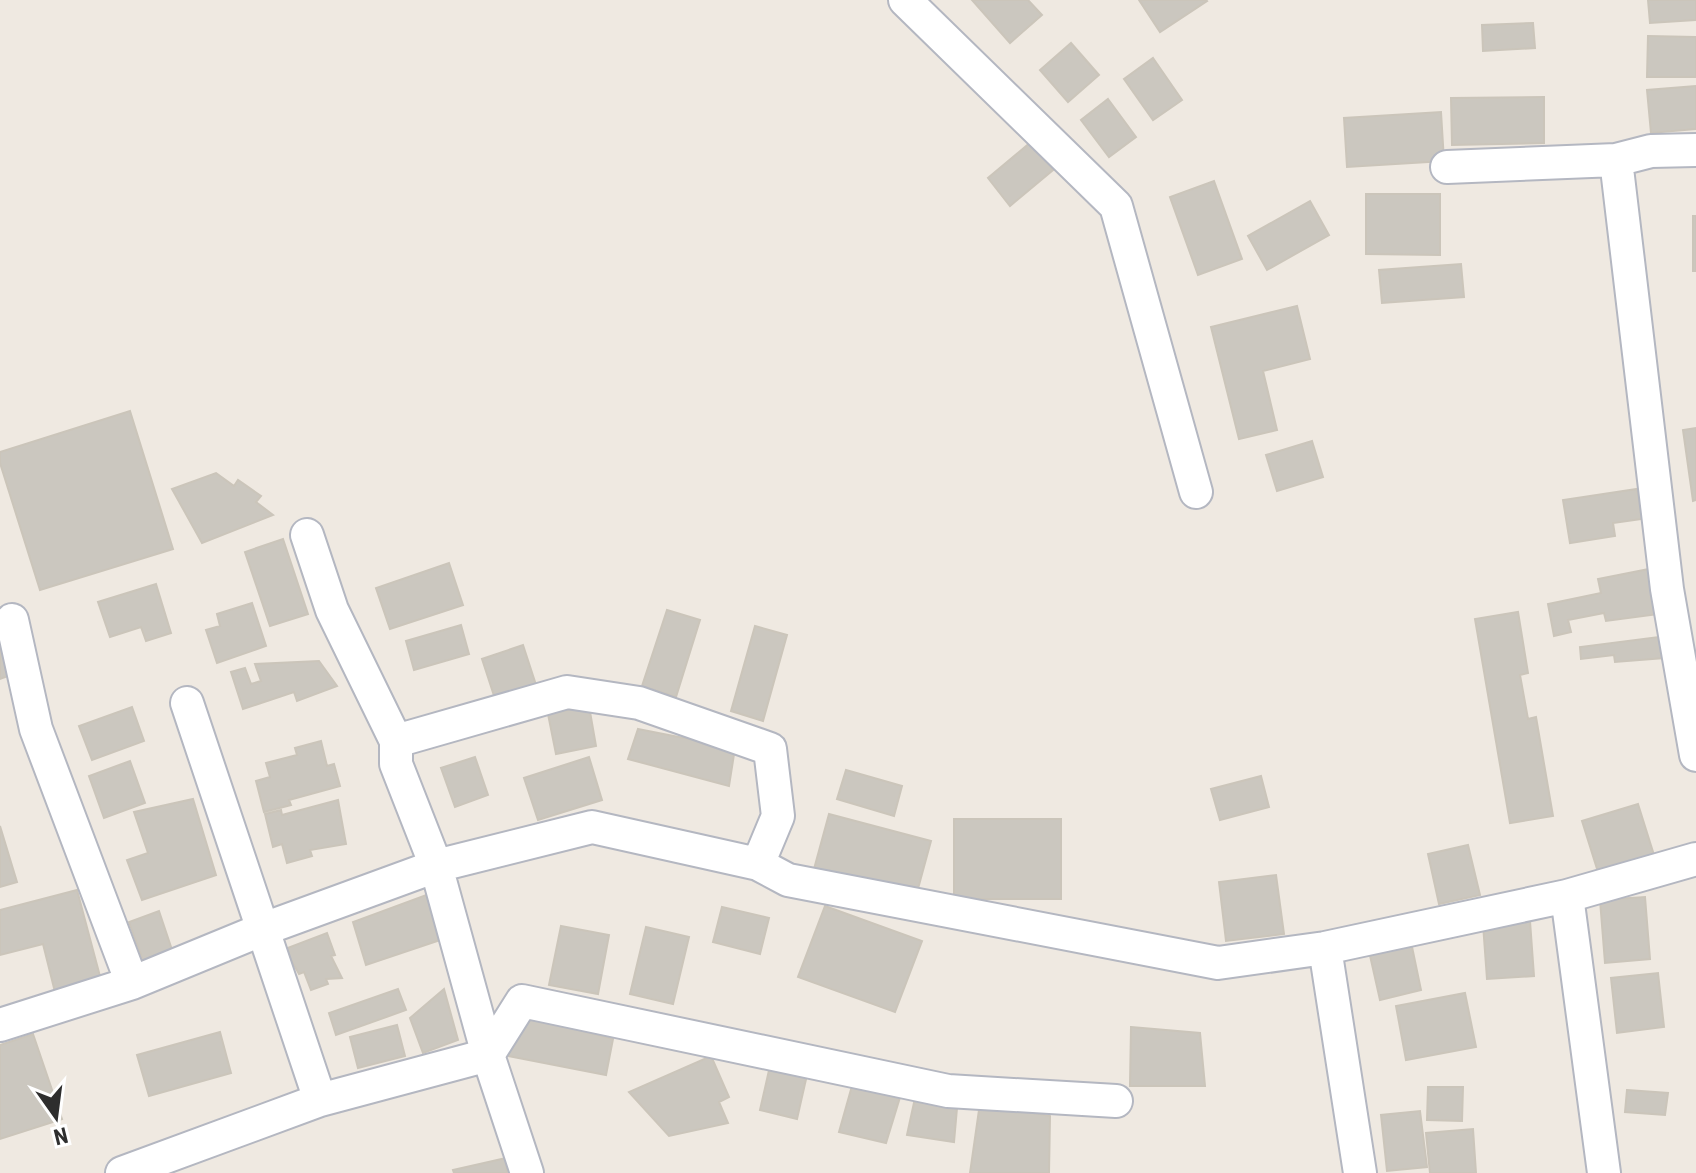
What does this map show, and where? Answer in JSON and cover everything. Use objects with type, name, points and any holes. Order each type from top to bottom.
[{"type":"street","points":[[905,0],[1116,206],[1196,492]]},
{"type":"street","points":[[1447,167],[1616,160],[1651,151],[1696,150]]},
{"type":"street","points":[[1616,160],[1682,587],[1696,755]]},
{"type":"street","points":[[307,535],[332,610],[396,741],[396,764],[436,866],[488,1055],[527,1173]]},
{"type":"street","points":[[12,620],[36,729],[132,983]]},
{"type":"street","points":[[396,741],[567,692],[639,703],[770,749],[778,816],[758,864]]},
{"type":"street","points":[[187,703],[320,1100]]},
{"type":"street","points":[[3,1016],[132,983],[261,930],[436,866],[592,827],[758,864],[788,880],[1218,963],[1325,948],[1567,896],[1696,859]]},
{"type":"street","points":[[1567,896],[1604,1173]]},
{"type":"street","points":[[1325,948],[1360,1173]]},
{"type":"street","points":[[122,1173],[320,1100],[488,1055],[522,1001],[948,1091],[1116,1101]]},
{"type":"building","points":[[972,0],[1028,0],[1042,15],[1010,43]]},
{"type":"building","points":[[1139,0],[1206,0],[1207,1],[1160,32]]},
{"type":"building","points":[[1648,0],[1696,0],[1696,20],[1650,23]]},
{"type":"building","points":[[1533,23],[1535,48],[1483,51],[1482,25]]},
{"type":"building","points":[[1648,36],[1696,37],[1696,77],[1647,77]]},
{"type":"building","points":[[1071,43],[1099,75],[1068,102],[1040,70]]},
{"type":"building","points":[[1153,58],[1182,100],[1153,120],[1124,79]]},
{"type":"building","points":[[1696,86],[1696,129],[1651,133],[1647,90]]},
{"type":"building","points":[[1544,97],[1544,143],[1452,145],[1451,98]]},
{"type":"building","points":[[1108,99],[1136,137],[1109,157],[1081,120]]},
{"type":"building","points":[[1441,112],[1444,161],[1347,167],[1344,118]]},
{"type":"building","points":[[1031,142],[1053,170],[1010,206],[988,178]]},
{"type":"building","points":[[1214,181],[1242,259],[1198,275],[1170,197]]},
{"type":"building","points":[[1366,194],[1440,194],[1440,255],[1366,254]]},
{"type":"building","points":[[1310,201],[1329,235],[1267,270],[1248,236]]},
{"type":"building","points":[[1693,216],[1696,216],[1696,271],[1693,271]]},
{"type":"building","points":[[1461,264],[1464,297],[1382,303],[1379,270]]},
{"type":"building","points":[[1297,306],[1310,359],[1263,371],[1277,430],[1239,439],[1211,327]]},
{"type":"building","points":[[130,411],[173,549],[40,590],[0,463],[0,452]]},
{"type":"building","points":[[1696,428],[1696,500],[1693,501],[1683,430]]},
{"type":"building","points":[[1312,441],[1323,477],[1277,491],[1266,455]]},
{"type":"building","points":[[216,473],[234,486],[238,480],[261,496],[256,502],[273,515],[202,543],[172,489]]},
{"type":"building","points":[[1637,489],[1642,519],[1613,523],[1615,536],[1570,543],[1563,500]]},
{"type":"building","points":[[283,539],[308,614],[270,626],[245,552]]},
{"type":"building","points":[[449,563],[463,605],[390,629],[376,588]]},
{"type":"building","points":[[1649,569],[1659,614],[1606,621],[1604,613],[1568,620],[1571,632],[1554,636],[1548,604],[1601,593],[1598,579]]},
{"type":"building","points":[[156,584],[171,633],[146,641],[141,627],[110,637],[98,602]]},
{"type":"building","points":[[252,603],[266,646],[217,663],[206,630],[220,626],[217,614]]},
{"type":"building","points":[[667,610],[700,620],[676,697],[642,686]]},
{"type":"building","points":[[1518,612],[1528,673],[1520,675],[1528,719],[1536,717],[1553,816],[1510,823],[1475,619]]},
{"type":"building","points":[[461,625],[469,654],[414,670],[406,641]]},
{"type":"building","points":[[755,626],[787,635],[763,721],[731,711]]},
{"type":"building","points":[[1674,635],[1677,657],[1615,662],[1614,655],[1581,659],[1580,647]]},
{"type":"building","points":[[0,637],[19,672],[0,679]]},
{"type":"building","points":[[523,645],[540,697],[499,711],[482,659]]},
{"type":"building","points":[[319,661],[337,686],[297,701],[294,692],[243,709],[231,672],[245,668],[251,684],[261,681],[255,664]]},
{"type":"building","points":[[589,706],[596,746],[556,754],[548,714]]},
{"type":"building","points":[[132,707],[144,741],[92,760],[79,726]]},
{"type":"building","points":[[638,729],[735,748],[729,786],[628,759]]},
{"type":"building","points":[[321,741],[327,766],[334,764],[340,786],[289,800],[291,805],[264,812],[256,781],[270,777],[266,763],[297,755],[295,748]]},
{"type":"building","points":[[475,757],[488,795],[455,807],[441,768]]},
{"type":"building","points":[[589,757],[602,800],[538,820],[524,778]]},
{"type":"building","points":[[130,761],[145,803],[104,818],[89,776]]},
{"type":"building","points":[[846,770],[902,786],[894,816],[837,799]]},
{"type":"building","points":[[1261,776],[1269,807],[1220,820],[1211,789]]},
{"type":"building","points":[[193,799],[216,875],[142,900],[127,860],[148,853],[134,812]]},
{"type":"building","points":[[338,800],[346,844],[310,850],[312,856],[287,863],[282,844],[273,847],[265,814],[281,810],[282,815]]},
{"type":"building","points":[[1638,804],[1654,855],[1598,872],[1582,821]]},
{"type":"building","points":[[829,814],[931,841],[916,896],[814,869]]},
{"type":"building","points":[[954,819],[1061,819],[1061,899],[954,899]]},
{"type":"building","points":[[0,826],[17,882],[0,887]]},
{"type":"building","points":[[1468,845],[1480,895],[1439,904],[1428,854]]},
{"type":"building","points":[[1276,875],[1284,934],[1226,941],[1219,882]]},
{"type":"building","points":[[77,890],[101,980],[55,992],[43,944],[0,955],[0,910]]},
{"type":"building","points":[[429,894],[443,939],[366,965],[353,922]]},
{"type":"building","points":[[1645,897],[1650,959],[1605,963],[1600,900]]},
{"type":"building","points":[[825,906],[922,941],[895,1012],[798,977]]},
{"type":"building","points":[[722,907],[769,918],[760,954],[713,942]]},
{"type":"building","points":[[159,911],[173,953],[144,963],[129,922]]},
{"type":"building","points":[[1530,921],[1534,976],[1487,979],[1483,924]]},
{"type":"building","points":[[561,926],[609,935],[598,994],[549,985]]},
{"type":"building","points":[[646,927],[689,937],[673,1004],[630,994]]},
{"type":"building","points":[[327,933],[335,955],[331,956],[342,978],[326,979],[328,984],[311,990],[304,972],[299,974],[285,949]]},
{"type":"building","points":[[1411,942],[1421,990],[1380,1000],[1369,951]]},
{"type":"building","points":[[1658,973],[1664,1027],[1617,1033],[1611,978]]},
{"type":"building","points":[[398,989],[406,1010],[336,1035],[329,1013]]},
{"type":"building","points":[[444,989],[458,1040],[423,1053],[410,1018]]},
{"type":"building","points":[[1465,993],[1476,1047],[1406,1060],[1396,1006]]},
{"type":"building","points":[[514,1013],[613,1039],[606,1075],[508,1056]]},
{"type":"building","points":[[397,1025],[405,1056],[358,1068],[350,1037]]},
{"type":"building","points":[[1131,1027],[1200,1033],[1205,1086],[1130,1086]]},
{"type":"building","points":[[220,1032],[231,1073],[149,1096],[137,1055]]},
{"type":"building","points":[[33,1034],[62,1119],[0,1139],[0,1045]]},
{"type":"building","points":[[711,1056],[729,1097],[719,1102],[728,1123],[669,1136],[629,1092]]},
{"type":"building","points":[[772,1057],[809,1066],[797,1119],[760,1110]]},
{"type":"building","points":[[852,1086],[901,1094],[886,1143],[839,1132]]},
{"type":"building","points":[[1428,1087],[1463,1087],[1462,1121],[1427,1120]]},
{"type":"building","points":[[1627,1090],[1668,1093],[1665,1115],[1625,1112]]},
{"type":"building","points":[[915,1098],[957,1108],[954,1142],[907,1135]]},
{"type":"building","points":[[980,1103],[1050,1116],[1049,1173],[970,1173]]},
{"type":"building","points":[[1420,1111],[1427,1167],[1387,1171],[1381,1115]]},
{"type":"building","points":[[1473,1129],[1476,1173],[1430,1173],[1426,1133]]},
{"type":"building","points":[[506,1158],[507,1173],[454,1173],[453,1170]]}]
